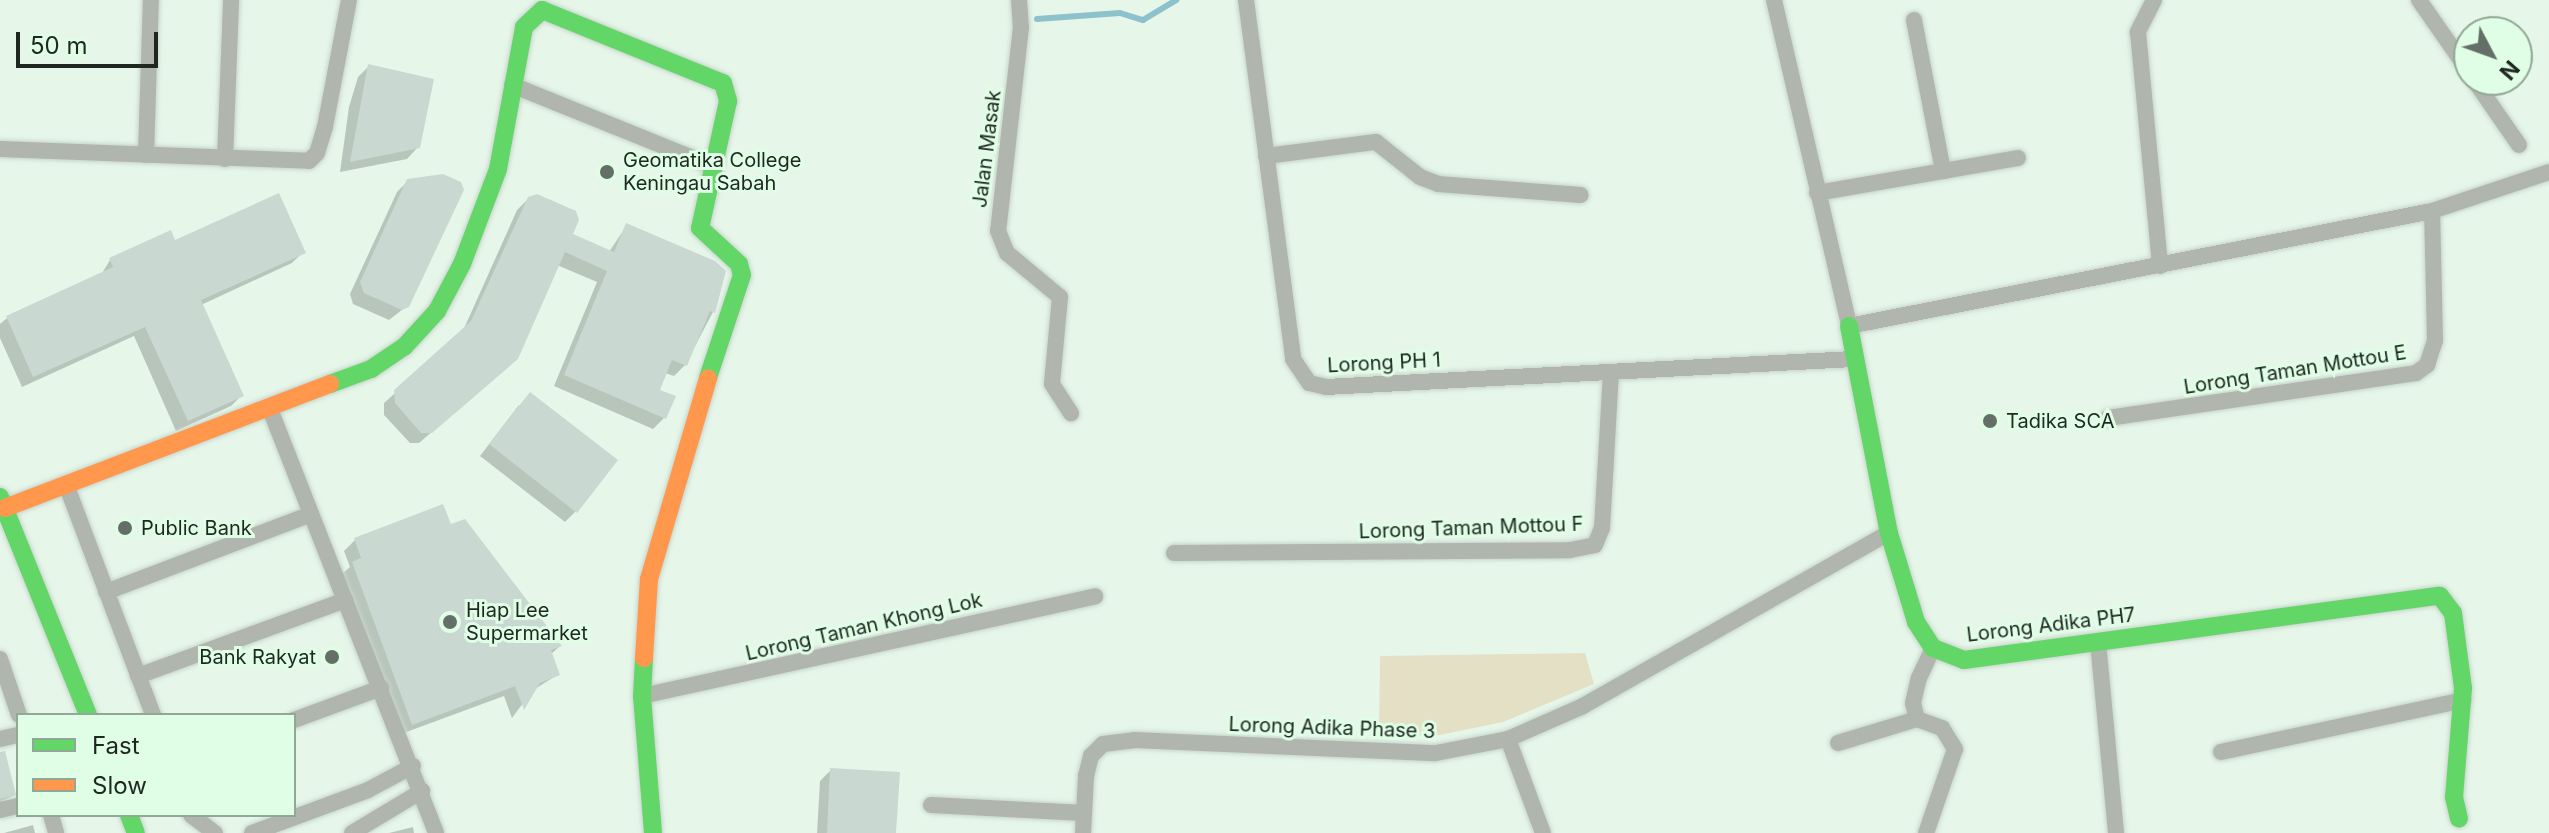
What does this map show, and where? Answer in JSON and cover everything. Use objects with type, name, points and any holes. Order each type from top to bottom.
[{"type":"street","points":[[146,155],[151,0]]},
{"type":"street","points":[[225,159],[231,0]]},
{"type":"street","points":[[0,149],[300,163],[317,153],[349,0]]},
{"type":"street","name":"Jalan Masak","points":[[1019,0],[1021,27],[998,231],[1007,253],[1060,297],[1052,384],[1071,413]]},
{"type":"street","name":"Lorong PH 1","points":[[1246,0],[1293,359],[1309,383],[1326,387],[1853,359]]},
{"type":"street","points":[[1774,0],[1849,326],[1889,533],[1916,622],[1933,648],[1919,678],[1913,703],[1917,719]]},
{"type":"street","points":[[2154,0],[2138,32],[2160,266]]},
{"type":"street","points":[[2419,0],[2453,49]]},
{"type":"street","points":[[87,713],[2,502],[67,487],[270,409],[371,369],[404,347],[437,311],[462,264],[498,169],[524,27],[542,10],[711,74],[723,83],[728,101],[700,228],[739,264],[742,275],[654,551],[643,628],[642,696],[653,833]]},
{"type":"street","points":[[1914,20],[1943,171]]},
{"type":"street","points":[[512,85],[712,166]]},
{"type":"street","points":[[2485,96],[2519,145]]},
{"type":"street","points":[[1266,156],[1376,142],[1420,177],[1438,184],[1581,195]]},
{"type":"street","points":[[1817,193],[2018,158]]},
{"type":"street","points":[[1849,326],[2432,211],[2549,172]]},
{"type":"street","name":"Lorong Taman Mottou E","points":[[2108,418],[2416,373],[2427,365],[2435,340],[2432,211]]},
{"type":"street","name":"Lorong Taman Mottou F","points":[[1174,553],[1588,548],[1599,541],[1602,528],[1611,372]]},
{"type":"street","points":[[270,409],[413,766],[436,833]]},
{"type":"street","points":[[67,487],[152,713]]},
{"type":"street","points":[[106,592],[311,514]]},
{"type":"street","name":"Lorong Adika Phase 3","points":[[1083,833],[1091,756],[1103,744],[1116,741],[1436,753],[1508,739],[1581,707],[1889,533]]},
{"type":"street","name":"Lorong Adika PH7","points":[[1933,648],[1964,660],[2430,594],[2445,599],[2453,613],[2463,700]]},
{"type":"street","name":"Lorong Taman Khong Lok","points":[[642,696],[1095,596]]},
{"type":"street","points":[[138,676],[346,600]]},
{"type":"street","points":[[2098,642],[2116,833]]},
{"type":"street","points":[[0,659],[18,713]]},
{"type":"street","points":[[296,719],[381,688]]},
{"type":"street","points":[[2221,752],[2463,700],[2454,797],[2459,818]]},
{"type":"street","points":[[1838,743],[1917,719],[1942,728],[1955,749],[1926,833]]},
{"type":"street","points":[[1508,739],[1543,833]]},
{"type":"street","points":[[296,817],[368,790],[413,766]]},
{"type":"street","points":[[352,833],[422,791]]},
{"type":"street","points":[[931,805],[1084,813]]},
{"type":"street","points":[[194,817],[215,833]]},
{"type":"street","points":[[252,833],[295,817]]},
{"type":"shaded area","points":[[1585,653],[1594,684],[1503,722],[1440,735],[1379,736],[1380,656]]},
{"type":"building","points":[[368,64],[434,79],[420,148],[350,162]]},
{"type":"building","points":[[443,174],[461,182],[464,190],[409,307],[402,310],[364,293],[360,282],[407,179]]},
{"type":"building","points":[[279,193],[306,253],[201,300],[244,396],[188,421],[145,327],[33,377],[6,316],[113,267],[109,258],[171,230],[175,240]]},
{"type":"building","points":[[537,194],[576,211],[579,220],[573,234],[614,252],[626,223],[715,261],[726,271],[715,313],[710,311],[687,366],[672,360],[660,390],[676,396],[666,419],[564,375],[607,271],[565,252],[518,359],[432,433],[421,433],[395,403],[394,390],[471,321],[528,197]]},
{"type":"building","points":[[530,392],[618,460],[577,513],[489,444]]},
{"type":"building","points":[[443,504],[451,524],[465,519],[562,646],[551,650],[560,675],[540,683],[524,710],[515,686],[412,725],[352,562],[361,558],[354,538]]},
{"type":"building","points":[[5,751],[16,795],[0,799],[0,752]]},
{"type":"building","points":[[830,768],[900,772],[896,833],[827,833]]},
{"type":"waterway","points":[[1037,19],[1120,13],[1143,20],[1176,0]]},
{"type":"traffic: fast","points":[[330,384],[371,369],[404,347],[437,311],[462,264],[498,169],[524,27],[542,10],[723,83],[728,101],[700,228],[739,264],[742,275],[708,378]]},
{"type":"traffic: fast","points":[[1849,326],[1889,533],[1916,622],[1933,648],[1964,660],[2440,596],[2453,613],[2463,688],[2454,797],[2459,818]]},
{"type":"traffic: fast","points":[[0,497],[87,713]]},
{"type":"traffic: fast","points":[[644,658],[642,696],[653,833]]},
{"type":"traffic: fast","points":[[130,817],[136,833]]},
{"type":"traffic: slow","points":[[644,658],[649,579],[708,378]]},
{"type":"traffic: slow","points":[[5,508],[330,384]]},
{"type":"place","name":"Geomatika College Keningau Sabah","points":[[607,172]]},
{"type":"place","name":"Tadika SCA","points":[[1990,421]]},
{"type":"place","name":"Public Bank","points":[[125,528]]},
{"type":"place","name":"Hiap Lee Supermarket","points":[[450,622]]},
{"type":"place","name":"Bank Rakyat","points":[[332,657]]}]
